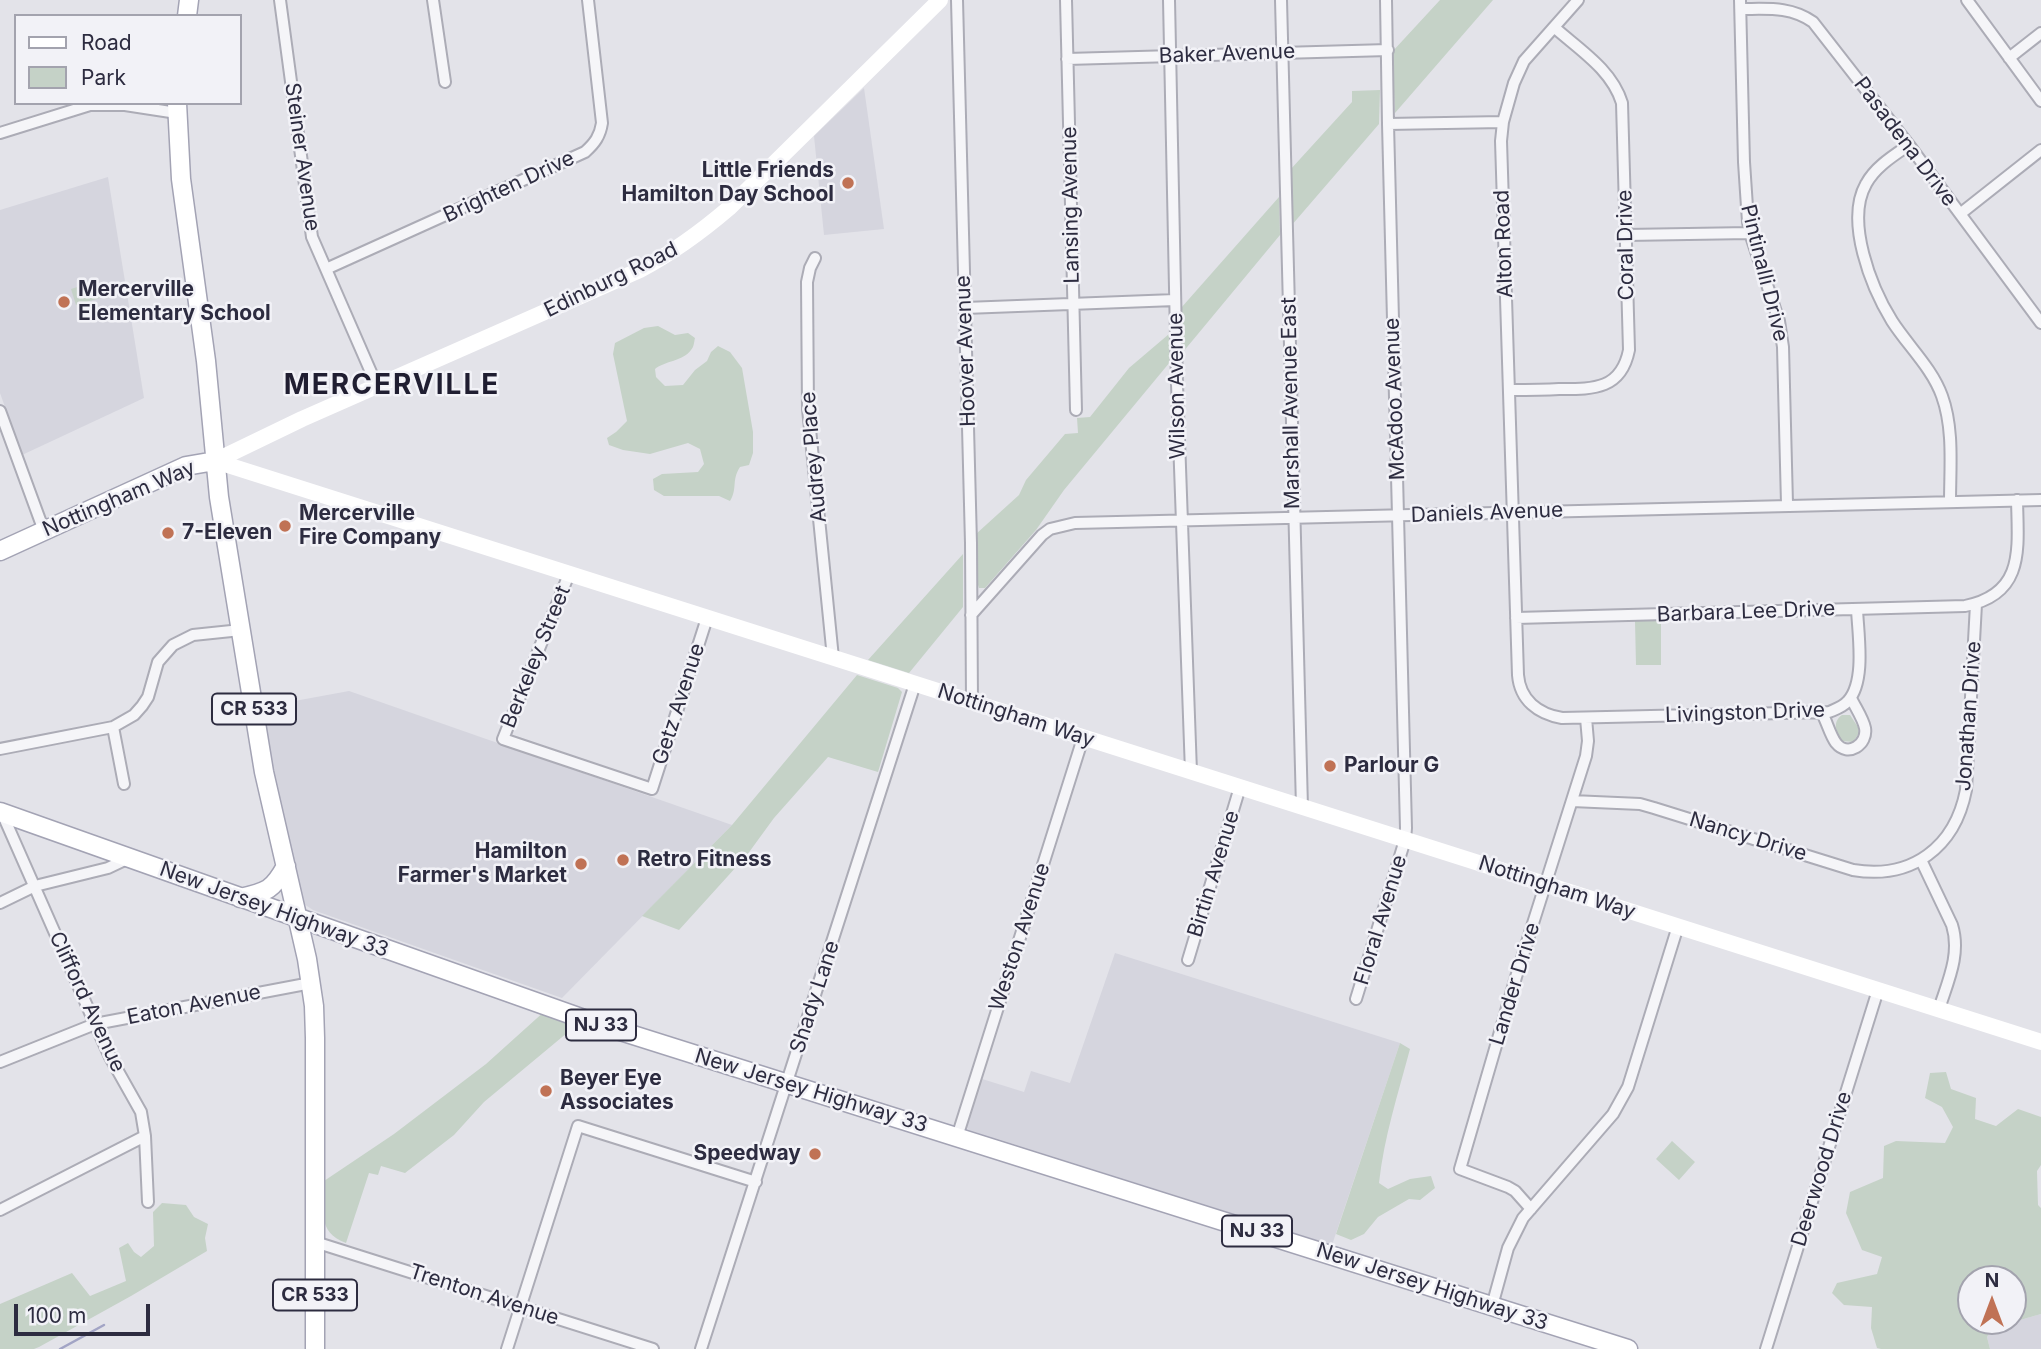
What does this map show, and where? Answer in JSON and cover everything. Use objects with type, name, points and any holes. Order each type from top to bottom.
[{"type":"main road","name":"CR 533","points":[[177,108],[181,179],[205,361],[219,497],[264,772],[299,919],[311,983],[316,1038],[315,1349]]},
{"type":"main road","name":"Nottingham Way","points":[[0,551],[186,466],[215,461]]},
{"type":"main road","name":"New Jersey Highway 33","points":[[1,811],[590,1021],[1628,1349]]},
{"type":"main road","points":[[240,898],[266,892],[276,883],[286,866]]},
{"type":"street","name":"Steiner Avenue","points":[[280,0],[312,237],[377,386]]},
{"type":"street","points":[[433,0],[445,82]]},
{"type":"street","name":"Brighten Drive","points":[[326,269],[585,152],[594,144],[602,123],[589,0]]},
{"type":"street","name":"Edinburg Road","points":[[215,461],[640,270],[686,243],[729,208],[940,0]]},
{"type":"street","name":"Hoover Avenue","points":[[957,0],[971,544],[972,702]]},
{"type":"street","name":"Lansing Avenue","points":[[1066,0],[1076,410]]},
{"type":"street","name":"Wilson Avenue","points":[[1169,0],[1181,521],[1191,772]]},
{"type":"street","name":"Marshall Avenue East","points":[[1282,0],[1302,807]]},
{"type":"street","name":"McAdoo Avenue","points":[[1387,0],[1405,840]]},
{"type":"street","name":"Alton Road","points":[[1516,618],[1501,141],[1503,122],[1514,83],[1524,61],[1578,0]]},
{"type":"street","points":[[1966,0],[2041,101]]},
{"type":"street","name":"Pasadena Drive","points":[[1740,4],[1794,11],[1813,22],[1909,145],[2041,323]]},
{"type":"street","name":"Pintinalli Drive","points":[[1740,4],[1744,162],[1750,233],[1779,321],[1783,347],[1787,504]]},
{"type":"street","name":"Coral Drive","points":[[1509,390],[1598,387],[1615,378],[1622,369],[1629,350],[1623,116],[1618,92],[1606,73],[1555,28]]},
{"type":"street","points":[[2010,58],[2041,33]]},
{"type":"street","name":"Baker Avenue","points":[[1067,59],[1388,50]]},
{"type":"street","points":[[0,133],[90,105],[177,108]]},
{"type":"street","points":[[1388,124],[1503,122]]},
{"type":"street","points":[[1909,145],[1882,165],[1866,182],[1858,214],[1866,261],[1881,300],[1941,394],[1949,426],[1950,502]]},
{"type":"street","points":[[1960,214],[2041,150]]},
{"type":"street","points":[[1626,235],[1750,233]]},
{"type":"street","name":"Audrey Place","points":[[815,258],[807,282],[808,409],[832,658]]},
{"type":"street","points":[[965,308],[1175,300]]},
{"type":"street","points":[[0,411],[44,531]]},
{"type":"street","points":[[262,438],[256,451],[263,476]]},
{"type":"street","name":"Nottingham Way","points":[[215,461],[2041,1042]]},
{"type":"street","points":[[1976,604],[1997,593],[2011,577],[2018,552],[2017,500]]},
{"type":"street","name":"Daniels Avenue","points":[[971,615],[1042,535],[1050,529],[1075,523],[2041,500]]},
{"type":"street","name":"Berkeley Street","points":[[569,574],[503,739],[652,789]]},
{"type":"street","name":"Barbara Lee Drive","points":[[1516,618],[1976,604]]},
{"type":"street","name":"Jonathan Drive","points":[[1921,860],[1937,848],[1951,831],[1963,805],[1976,604]]},
{"type":"street","name":"Livingston Drive","points":[[1516,618],[1518,683],[1526,699],[1542,713],[1550,716],[1586,718],[1822,713],[1839,708],[1851,698],[1859,672],[1857,609]]},
{"type":"street","name":"Getz Avenue","points":[[652,789],[707,618]]},
{"type":"street","points":[[0,749],[113,727],[134,715],[142,706],[148,697],[159,662],[173,645],[193,635],[241,630]]},
{"type":"street","name":"Shady Lane","points":[[701,1349],[915,684]]},
{"type":"street","points":[[1822,713],[1840,747],[1858,747],[1866,731],[1851,698]]},
{"type":"street","name":"Lander Drive","points":[[1531,1209],[1508,1187],[1460,1170],[1516,977],[1586,756],[1586,718]]},
{"type":"street","points":[[113,727],[124,784]]},
{"type":"street","name":"Weston Avenue","points":[[957,1137],[1083,738]]},
{"type":"street","name":"Birtin Avenue","points":[[1188,961],[1240,787]]},
{"type":"street","name":"Nancy Drive","points":[[1572,801],[1640,804],[1853,870],[1895,870],[1921,860]]},
{"type":"street","name":"Clifford Avenue","points":[[1,811],[110,1057],[141,1112],[145,1136],[148,1202]]},
{"type":"street","name":"Floral Avenue","points":[[1356,999],[1405,840]]},
{"type":"street","points":[[0,902],[36,887],[108,868],[129,858]]},
{"type":"street","points":[[1921,860],[1956,936],[1955,959],[1940,1009]]},
{"type":"street","points":[[1492,1306],[1508,1248],[1519,1226],[1614,1114],[1622,1100],[1678,926]]},
{"type":"street","name":"Eaton Avenue","points":[[0,1062],[95,1024],[311,983]]},
{"type":"street","name":"Deerwood Drive","points":[[1766,1349],[1878,989]]},
{"type":"street","points":[[507,1349],[578,1126],[756,1182]]},
{"type":"street","points":[[0,1210],[145,1136]]},
{"type":"street","name":"Trenton Avenue","points":[[315,1242],[653,1349]]},
{"type":"shaded area","name":"Little Friends Hamilton Day School","points":[[864,88],[884,229],[824,235],[814,136]]},
{"type":"shaded area","name":"Mercerville Elementary School","points":[[108,177],[144,398],[22,455],[0,393],[0,210]]},
{"type":"shaded area","points":[[349,691],[732,825],[562,998],[313,910],[304,904],[284,827],[262,707]]},
{"type":"shaded area","points":[[1115,953],[1400,1043],[1332,1245],[969,1130],[965,1126],[979,1078],[1024,1092],[1031,1071],[1070,1083]]},
{"type":"shaded area","points":[[2041,1314],[2041,1349],[1990,1349],[1988,1335],[2027,1335],[2027,1318]]},
{"type":"green space","points":[[1440,0],[1493,0],[1395,113],[1392,52]]},
{"type":"green space","points":[[1380,90],[1379,124],[1291,226],[1290,170],[1352,102],[1352,91]]},
{"type":"green space","points":[[1279,197],[1280,235],[1183,352],[1181,308]]},
{"type":"green space","points":[[93,282],[100,298],[76,305],[71,289]]},
{"type":"green space","points":[[658,326],[675,335],[688,333],[695,338],[688,354],[655,369],[656,377],[665,386],[683,385],[718,346],[730,352],[742,368],[753,432],[753,453],[749,465],[740,467],[737,472],[730,501],[719,496],[664,496],[654,490],[653,479],[662,474],[698,472],[704,464],[700,449],[688,443],[650,454],[609,445],[607,438],[627,421],[613,354],[615,343],[644,328]]},
{"type":"green space","points":[[1169,334],[1170,362],[1064,490],[1036,530],[985,588],[979,588],[976,534],[1019,495],[1026,480],[1065,434],[1078,433],[1077,418],[1090,417],[1129,368]]},
{"type":"green space","points":[[963,554],[963,607],[909,673],[868,660]]},
{"type":"green space","points":[[1635,621],[1661,621],[1661,665],[1636,665]]},
{"type":"green space","points":[[857,675],[898,688],[902,692],[878,772],[828,757],[774,818],[747,855],[679,930],[642,916],[732,825]]},
{"type":"green space","points":[[1842,715],[1850,715],[1858,727],[1859,733],[1853,742],[1842,741],[1838,734],[1836,724]]},
{"type":"green space","points":[[546,1010],[579,1023],[484,1102],[454,1135],[405,1173],[381,1166],[378,1175],[369,1173],[346,1243],[336,1238],[326,1226],[324,1218],[324,1181],[394,1134],[486,1064]]},
{"type":"green space","points":[[1400,1043],[1410,1049],[1388,1132],[1379,1183],[1388,1189],[1410,1179],[1431,1176],[1435,1188],[1420,1200],[1409,1199],[1378,1217],[1364,1234],[1351,1240],[1336,1234]]},
{"type":"green space","points":[[1946,1072],[1951,1089],[1976,1098],[1975,1119],[1996,1126],[2018,1109],[2041,1117],[2041,1165],[2037,1171],[2038,1205],[2041,1208],[2041,1314],[2027,1318],[2027,1265],[1957,1265],[1957,1335],[1988,1335],[1990,1349],[1877,1348],[1871,1328],[1872,1307],[1844,1305],[1832,1293],[1837,1283],[1877,1274],[1882,1257],[1862,1250],[1846,1213],[1850,1192],[1883,1178],[1884,1146],[1896,1141],[1945,1143],[1953,1127],[1942,1107],[1925,1098],[1930,1073]]},
{"type":"green space","points":[[1672,1141],[1695,1162],[1679,1180],[1656,1159]]},
{"type":"green space","points":[[162,1203],[186,1205],[194,1217],[208,1224],[205,1238],[207,1251],[39,1347],[0,1349],[0,1304],[72,1273],[90,1296],[126,1281],[119,1248],[128,1243],[141,1257],[154,1246],[153,1212]]},
{"type":"waterway","points":[[60,1349],[104,1325]]},
{"type":"place","name":"Little Friends Hamilton Day School","points":[[848,183]]},
{"type":"place","name":"Mercerville Elementary School","points":[[64,302]]},
{"type":"place","name":"Mercerville Fire Company","points":[[285,526]]},
{"type":"place","name":"7-Eleven","points":[[168,533]]},
{"type":"place","name":"Parlour G","points":[[1330,766]]},
{"type":"place","name":"Retro Fitness","points":[[623,860]]},
{"type":"place","name":"Hamilton Farmer's Market","points":[[581,864]]},
{"type":"place","name":"Beyer Eye Associates","points":[[546,1091]]},
{"type":"place","name":"Speedway","points":[[815,1154]]},
{"type":"district","name":"MERCERVILLE","points":[[392,386]]}]
